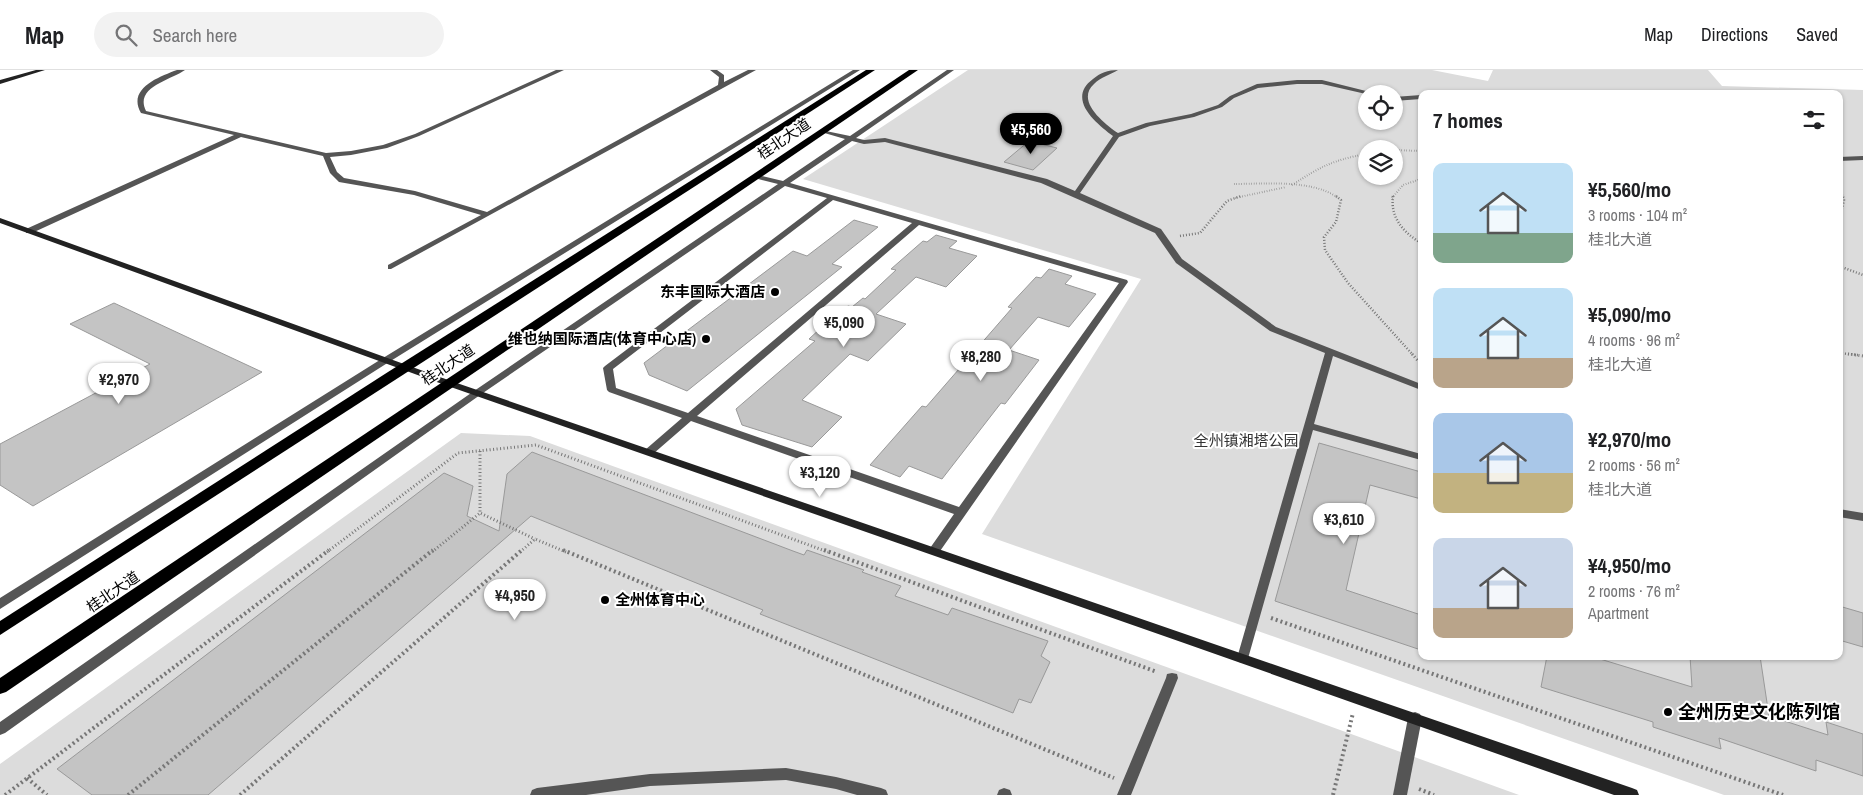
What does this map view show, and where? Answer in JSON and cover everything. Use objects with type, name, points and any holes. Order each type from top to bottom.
[{"type":"main road","points":[[0,82],[42,70]]},
{"type":"main road","name":"桂北大道","points":[[0,629],[405,367],[871,70]]},
{"type":"main road","name":"桂北大道","points":[[0,687],[914,70]]},
{"type":"main road","points":[[0,220],[448,383],[1243,658],[1632,795]]},
{"type":"lane","points":[[182,70],[157,81],[145,90],[140,101],[140,108],[143,112],[326,154],[367,150],[400,142],[560,70]]},
{"type":"lane","points":[[713,70],[722,76],[721,86]]},
{"type":"lane","points":[[391,267],[753,70]]},
{"type":"lane","points":[[0,604],[386,360],[857,70]]},
{"type":"lane","points":[[0,729],[477,393],[952,70]]},
{"type":"lane","points":[[1114,70],[1098,76],[1085,89],[1084,96],[1089,110],[1097,120],[1117,136]]},
{"type":"lane","points":[[1076,194],[1117,136],[1148,124],[1192,116],[1220,106],[1232,97],[1257,86],[1297,82],[1322,82],[1358,90]]},
{"type":"lane","points":[[1403,98],[1418,97]]},
{"type":"lane","points":[[823,131],[864,142],[885,140],[1044,182],[1076,194],[1153,227],[1162,236],[1179,261],[1273,329],[1418,386]]},
{"type":"lane","points":[[29,231],[240,135]]},
{"type":"lane","points":[[326,154],[334,173],[342,180],[415,193],[486,214]]},
{"type":"lane","points":[[1843,159],[1863,158]]},
{"type":"lane","points":[[756,176],[1124,282],[934,551]]},
{"type":"lane","points":[[832,198],[608,368],[612,390],[961,512]]},
{"type":"lane","points":[[649,452],[918,222]]},
{"type":"lane","points":[[1243,658],[1330,352]]},
{"type":"lane","points":[[1309,426],[1418,456]]},
{"type":"lane","points":[[1843,514],[1863,517]]},
{"type":"lane","points":[[1126,789],[1172,678]]},
{"type":"lane","points":[[1400,795],[1415,718]]},
{"type":"lane","points":[[537,795],[650,780],[786,774],[836,783],[881,795]]},
{"type":"path","points":[[1403,150],[1418,151]]},
{"type":"path","points":[[1162,236],[1200,234],[1227,201],[1233,198],[1292,186],[1318,167],[1358,155]]},
{"type":"path","points":[[1418,180],[1403,185],[1392,197],[1391,211],[1400,226],[1418,241]]},
{"type":"path","points":[[1234,184],[1292,186],[1326,190],[1337,195],[1341,200],[1336,222],[1324,237],[1325,250],[1348,283],[1418,361]]},
{"type":"path","points":[[1843,268],[1863,275]]},
{"type":"path","points":[[1843,354],[1863,356]]},
{"type":"path","points":[[5,795],[458,453],[536,445],[1172,678]]},
{"type":"path","points":[[480,451],[480,513]]},
{"type":"path","points":[[480,513],[535,539],[1126,789]]},
{"type":"path","points":[[128,795],[480,513]]},
{"type":"path","points":[[240,795],[535,539]]},
{"type":"path","points":[[1256,613],[1783,795]]},
{"type":"path","points":[[1333,795],[1357,698]]},
{"type":"path","points":[[28,778],[47,795]]},
{"type":"green space","name":"全州镇湘塔公园","points":[[968,70],[1432,70],[1488,81],[1493,70],[1708,70],[1722,86],[1863,90],[1863,795],[1724,795],[982,534],[1141,279],[803,179]]},
{"type":"green space","name":"全州体育中心","points":[[461,433],[530,436],[1519,795],[0,795],[0,764]]},
{"type":"building","points":[[1029,141],[1057,148],[1033,170],[1004,162]]},
{"type":"building","points":[[854,220],[878,227],[832,264],[842,267],[687,391],[649,375],[644,363],[793,251],[807,256]]},
{"type":"building","points":[[936,235],[957,241],[949,248],[977,256],[946,287],[916,277],[876,314],[906,324],[868,361],[850,354],[802,400],[842,417],[812,447],[742,425],[736,409],[815,341],[809,339],[823,326],[848,306],[852,307],[863,298],[865,299],[896,270],[891,269],[923,241],[927,242]]},
{"type":"building","points":[[1049,269],[1072,276],[1065,284],[1096,294],[1069,327],[1038,317],[1009,350],[1039,360],[1005,404],[1001,403],[942,479],[909,466],[900,477],[870,465],[922,406],[926,407],[1012,308],[1008,307],[1036,277],[1041,278]]},
{"type":"building","points":[[114,303],[262,372],[33,506],[0,485],[0,444],[150,364],[70,324]]},
{"type":"building","points":[[1319,443],[1418,471],[1418,498],[1370,485],[1346,590],[1418,614],[1418,649],[1275,601]]},
{"type":"building","points":[[532,452],[804,555],[807,550],[864,570],[862,572],[901,586],[895,596],[948,615],[952,608],[1048,641],[1041,656],[1050,662],[1031,703],[1019,699],[1013,713],[760,614],[763,610],[531,516],[208,795],[92,795],[57,769],[444,473],[473,486],[467,516],[499,531],[507,474]]},
{"type":"building","points":[[1843,607],[1863,613],[1863,647],[1843,641]]},
{"type":"building","name":"全州历史文化陈列馆","points":[[1546,660],[1603,660],[1692,687],[1690,660],[1761,660],[1769,716],[1828,735],[1826,722],[1863,734],[1863,776],[1816,760],[1816,771],[1719,738],[1721,749],[1653,727],[1653,722],[1541,687]]},
{"type":"place","name":"东丰国际大酒店","points":[[775,292]]},
{"type":"place","name":"维也纳国际酒店(体育中心店)","points":[[706,339]]},
{"type":"place","name":"全州体育中心","points":[[605,600]]},
{"type":"place","name":"全州历史文化陈列馆","points":[[1668,712]]}]
